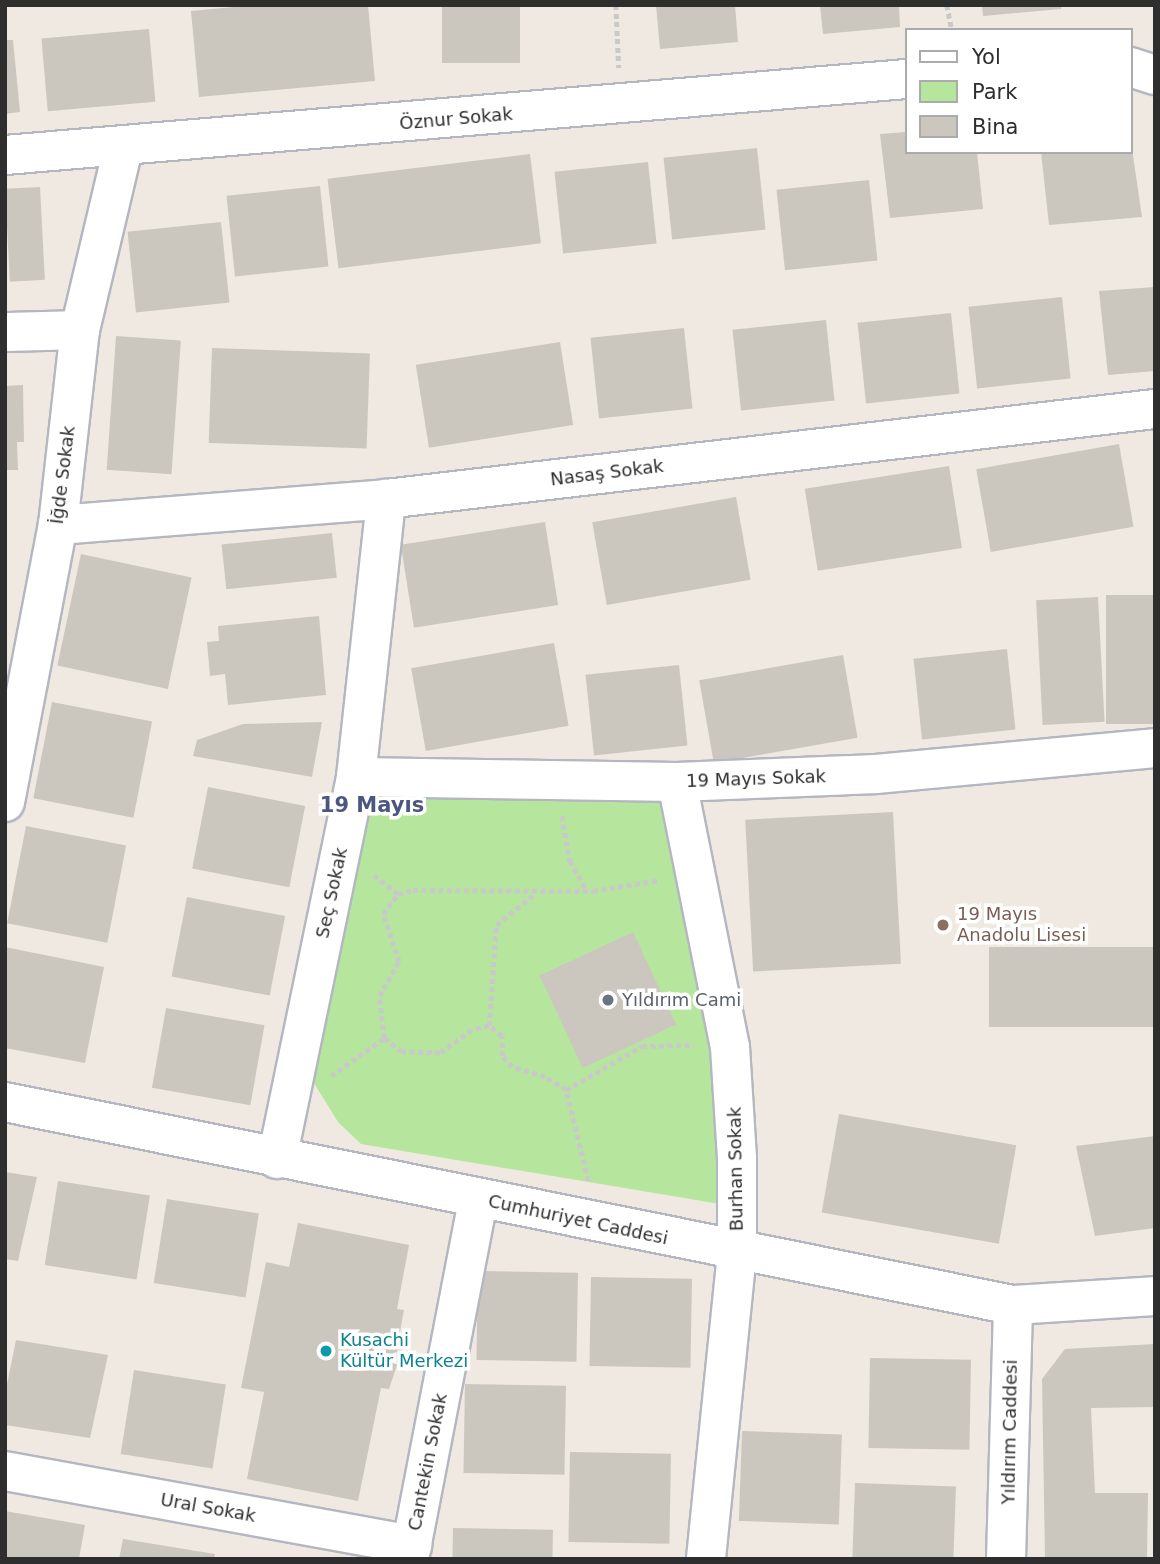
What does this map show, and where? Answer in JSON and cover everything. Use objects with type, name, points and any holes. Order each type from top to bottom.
[{"type":"street","points":[[1132,68],[1155,75]]},
{"type":"street","name":"Öznur Sokak","points":[[5,155],[123,148],[904,79]]},
{"type":"street","name":"İğde Sokak","points":[[5,802],[58,525],[80,330],[123,148]]},
{"type":"street","points":[[5,332],[80,330]]},
{"type":"street","name":"Nasaş Sokak","points":[[58,525],[386,499],[1155,409]]},
{"type":"street","name":"Seç Sokak","points":[[277,1159],[356,777],[386,499]]},
{"type":"street","name":"19 Mayıs Sokak","points":[[356,777],[677,782],[876,774],[1155,748]]},
{"type":"street","name":"Burhan Sokak","points":[[677,782],[730,1047],[737,1158],[737,1253],[706,1559]]},
{"type":"street","name":"Cumhuriyet Caddesi","points":[[5,1102],[737,1253],[1013,1305],[1155,1296]]},
{"type":"street","name":"Cantekin Sokak","points":[[410,1552],[478,1200]]},
{"type":"street","name":"Yıldırım Caddesi","points":[[1006,1559],[1013,1305]]},
{"type":"street","name":"Ural Sokak","points":[[5,1471],[410,1552]]},
{"type":"path","points":[[616,5],[621,104]]},
{"type":"path","points":[[947,5],[952,28]]},
{"type":"path","points":[[564,780],[563,831],[570,861],[587,891]]},
{"type":"path","points":[[489,1026],[472,1030],[440,1053],[429,1055],[402,1052],[384,1038],[379,996],[399,962],[383,914],[398,894],[456,889],[536,893],[587,891],[695,874]]},
{"type":"path","points":[[489,1026],[496,925],[536,893]]},
{"type":"path","points":[[489,1026],[502,1036],[502,1056],[512,1068],[545,1077],[566,1090],[588,1182]]},
{"type":"path","points":[[326,1080],[384,1038]]},
{"type":"path","points":[[566,1090],[642,1046],[730,1047]]},
{"type":"green space","points":[[356,777],[677,782],[738,1207],[361,1144],[338,1122],[309,1075]]},
{"type":"building","points":[[255,5],[368,5],[375,81],[199,97],[191,11]]},
{"type":"building","points":[[442,5],[520,5],[520,63],[442,63]]},
{"type":"building","points":[[656,5],[735,5],[738,42],[660,49]]},
{"type":"building","points":[[820,5],[899,5],[900,27],[823,34]]},
{"type":"building","points":[[982,5],[1061,5],[1061,9],[983,16]]},
{"type":"building","points":[[149,29],[155,102],[48,111],[41,38]]},
{"type":"building","points":[[5,40],[13,40],[20,112],[5,114]]},
{"type":"building","points":[[904,132],[904,154],[977,154],[983,209],[890,218],[880,134]]},
{"type":"building","points":[[757,148],[766,230],[672,239],[664,158]]},
{"type":"building","points":[[1132,149],[1142,217],[1049,225],[1041,154],[1132,154]]},
{"type":"building","points":[[530,154],[541,243],[338,268],[328,179]]},
{"type":"building","points":[[648,162],[657,244],[563,253],[555,172]]},
{"type":"building","points":[[869,180],[877,261],[785,270],[777,190]]},
{"type":"building","points":[[320,186],[328,267],[235,276],[227,196]]},
{"type":"building","points":[[40,187],[45,280],[10,282],[5,189]]},
{"type":"building","points":[[221,222],[229,303],[136,312],[128,232]]},
{"type":"building","points":[[1155,287],[1155,371],[1108,375],[1099,291]]},
{"type":"building","points":[[1062,297],[1071,379],[977,388],[969,307]]},
{"type":"building","points":[[951,313],[959,394],[866,403],[858,323]]},
{"type":"building","points":[[826,320],[834,401],[741,410],[733,330]]},
{"type":"building","points":[[684,328],[692,409],[599,418],[591,338]]},
{"type":"building","points":[[116,336],[181,341],[171,474],[107,470]]},
{"type":"building","points":[[560,342],[573,425],[429,448],[416,365]]},
{"type":"building","points":[[212,348],[370,354],[367,448],[209,443]]},
{"type":"building","points":[[23,385],[24,442],[17,442],[18,470],[5,470],[5,386]]},
{"type":"building","points":[[1119,444],[1134,527],[991,552],[976,469]]},
{"type":"building","points":[[949,466],[962,548],[818,571],[805,489]]},
{"type":"building","points":[[736,497],[751,580],[607,605],[592,522]]},
{"type":"building","points":[[545,522],[558,605],[414,628],[401,545]]},
{"type":"building","points":[[332,533],[337,578],[226,589],[222,545]]},
{"type":"building","points":[[81,554],[192,577],[168,689],[57,666]]},
{"type":"building","points":[[1106,595],[1155,595],[1155,724],[1106,724]]},
{"type":"building","points":[[1098,597],[1105,722],[1043,725],[1036,600]]},
{"type":"building","points":[[319,616],[326,695],[228,705],[225,674],[210,676],[207,642],[219,641],[218,626]]},
{"type":"building","points":[[554,643],[569,726],[426,751],[411,668]]},
{"type":"building","points":[[1007,649],[1015,730],[922,739],[914,659]]},
{"type":"building","points":[[843,655],[858,738],[714,763],[699,680]]},
{"type":"building","points":[[679,665],[687,746],[594,755],[586,675]]},
{"type":"building","points":[[52,702],[152,721],[133,818],[33,798]]},
{"type":"building","points":[[322,722],[312,777],[193,756],[197,740],[243,724]]},
{"type":"building","points":[[208,787],[305,806],[289,887],[192,868]]},
{"type":"building","points":[[893,812],[901,964],[753,972],[745,820]]},
{"type":"building","points":[[26,826],[126,845],[107,943],[7,923]]},
{"type":"building","points":[[187,897],[285,916],[270,996],[172,977]]},
{"type":"building","name":"Yıldırım Cami","points":[[633,932],[676,1024],[583,1068],[540,976]]},
{"type":"building","points":[[5,947],[104,967],[85,1063],[5,1048]]},
{"type":"building","points":[[989,947],[1155,947],[1155,1027],[989,1027]]},
{"type":"building","points":[[166,1008],[264,1025],[250,1105],[152,1088]]},
{"type":"building","points":[[839,1114],[1016,1145],[999,1244],[822,1212]]},
{"type":"building","points":[[1155,1136],[1155,1228],[1095,1236],[1076,1146]]},
{"type":"building","points":[[5,1172],[37,1177],[18,1261],[5,1259]]},
{"type":"building","points":[[58,1181],[150,1196],[137,1280],[45,1265]]},
{"type":"building","points":[[167,1199],[259,1214],[246,1298],[154,1283]]},
{"type":"building","name":"Kusachi Kültür Merkezi","points":[[298,1223],[409,1245],[397,1309],[404,1310],[399,1337],[406,1338],[389,1389],[381,1388],[358,1501],[247,1479],[264,1392],[241,1388],[266,1262],[289,1267]]},
{"type":"building","points":[[478,1271],[578,1273],[576,1362],[476,1360]]},
{"type":"building","points":[[591,1277],[692,1279],[690,1368],[589,1366]]},
{"type":"building","points":[[16,1340],[108,1355],[90,1438],[5,1425],[5,1394]]},
{"type":"building","points":[[1155,1344],[1155,1407],[1091,1408],[1095,1493],[1148,1493],[1147,1559],[1045,1559],[1042,1379],[1065,1349]]},
{"type":"building","points":[[870,1358],[971,1360],[969,1450],[868,1448]]},
{"type":"building","points":[[134,1370],[226,1385],[213,1469],[121,1454]]},
{"type":"building","points":[[465,1384],[566,1386],[564,1475],[463,1473]]},
{"type":"building","points":[[742,1431],[842,1434],[839,1524],[739,1521]]},
{"type":"building","points":[[570,1452],[671,1454],[669,1544],[568,1542]]},
{"type":"building","points":[[855,1483],[956,1487],[953,1559],[852,1559]]},
{"type":"building","points":[[5,1511],[85,1525],[79,1559],[5,1559]]},
{"type":"building","points":[[453,1528],[553,1530],[552,1559],[452,1559]]},
{"type":"building","points":[[123,1539],[215,1554],[214,1559],[119,1559]]},
{"type":"place","name":"19 Mayıs Anadolu Lisesi","points":[[943,925]]},
{"type":"place","name":"Yıldırım Cami","points":[[608,1000]]},
{"type":"place","name":"Kusachi Kültür Merkezi","points":[[326,1351]]},
{"type":"district","name":"19 Mayıs","points":[[372,805]]}]
